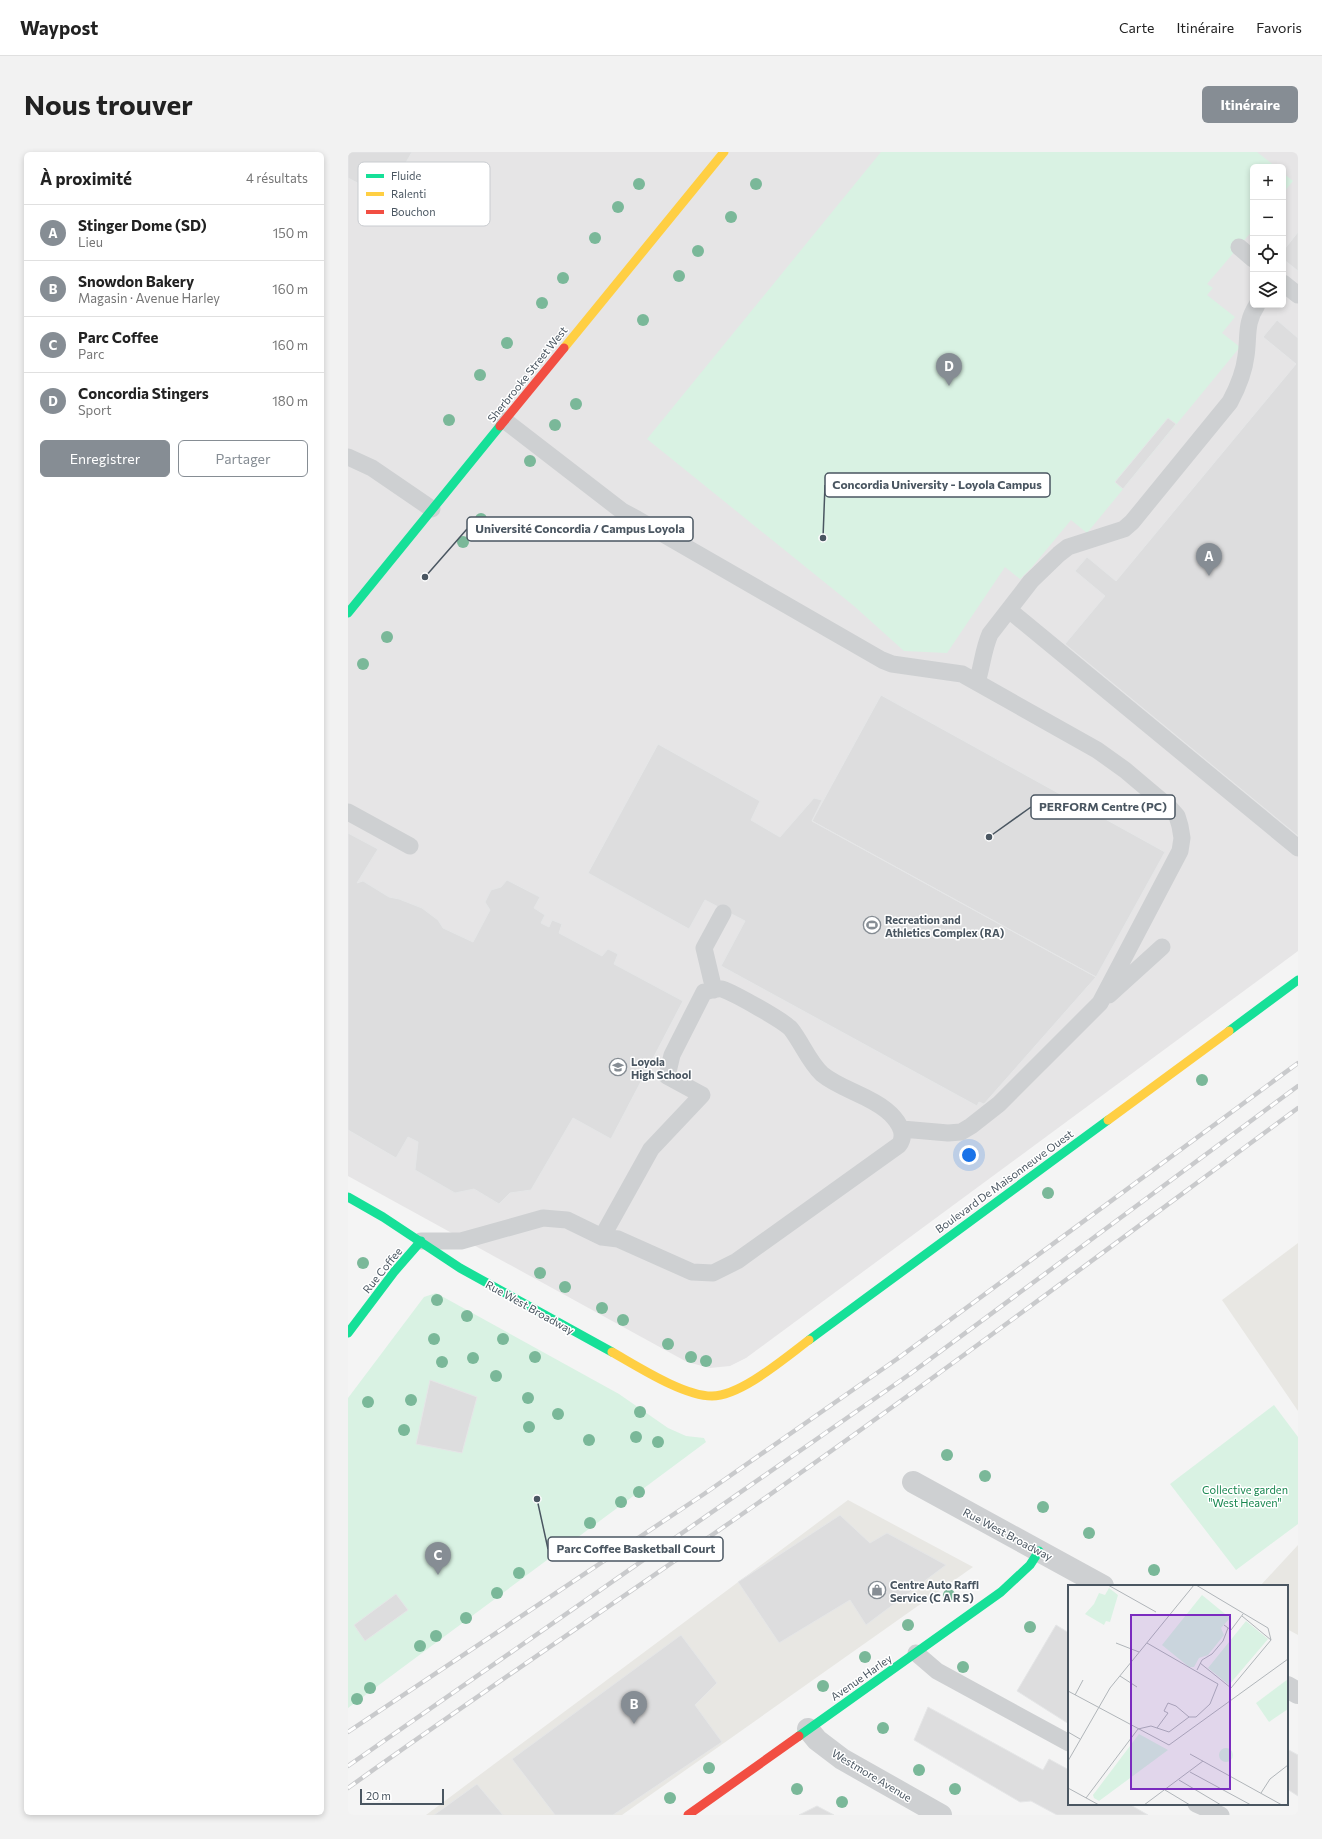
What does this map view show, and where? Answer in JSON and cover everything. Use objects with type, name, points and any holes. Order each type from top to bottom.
[{"type":"street","name":"Sherbrooke Street West","points":[[348,613],[724,152]]},
{"type":"street","name":"Boulevard De Maisonneuve Ouest","points":[[721,1395],[731,1392],[763,1374],[1298,980]]},
{"type":"street","name":"Rue West Broadway","points":[[348,1197],[460,1268],[651,1374],[702,1396],[721,1395]]},
{"type":"street","name":"Rue Coffee","points":[[348,1333],[394,1272],[421,1242]]},
{"type":"street","name":"Rue West Broadway","points":[[913,1482],[1101,1585]]},
{"type":"street","name":"Avenue Harley","points":[[688,1815],[1001,1592],[1030,1565],[1039,1551]]},
{"type":"street","points":[[1288,1688],[1298,1693]]},
{"type":"street","name":"Westmore Avenue","points":[[808,1729],[817,1740],[842,1760],[941,1815]]},
{"type":"lane","points":[[1239,247],[1250,256]]},
{"type":"lane","points":[[1286,286],[1298,295]]},
{"type":"lane","points":[[977,682],[983,663],[985,644],[990,634],[1031,581],[1068,547],[1124,529],[1218,419],[1238,388],[1243,375],[1249,320],[1255,308]]},
{"type":"lane","points":[[504,420],[622,510],[848,641],[892,664],[962,674],[977,682],[1097,750],[1125,770],[1170,808],[1177,816],[1180,826],[1182,838],[1180,851],[1100,1003]]},
{"type":"lane","points":[[348,457],[372,468],[432,509]]},
{"type":"lane","points":[[1009,610],[1298,848]]},
{"type":"lane","points":[[348,812],[410,846]]},
{"type":"lane","points":[[714,990],[704,948],[723,914]]},
{"type":"lane","points":[[902,1129],[948,1133],[961,1132],[971,1126],[999,1104],[1100,1003],[1162,947]]},
{"type":"lane","points":[[421,1242],[461,1242],[543,1218],[567,1220],[602,1237],[618,1239],[692,1272],[713,1273],[737,1261],[899,1146],[903,1141],[904,1135],[902,1129],[886,1110],[821,1073],[790,1029],[781,1021],[721,988],[704,992],[672,1055],[667,1076],[702,1095],[651,1149],[602,1237]]},
{"type":"lane","points":[[916,1653],[936,1671],[1068,1742]]},
{"type":"lane","points":[[1198,1805],[1221,1815]]},
{"type":"shaded area","points":[[348,152],[1298,152],[1298,951],[746,1358],[730,1366],[710,1368],[687,1362],[348,1176]]},
{"type":"shaded area","points":[[1298,1243],[1298,1411],[1222,1300]]},
{"type":"shaded area","points":[[848,1500],[973,1567],[622,1815],[426,1815]]},
{"type":"shaded area","points":[[1298,1545],[1298,1635],[1288,1630],[1288,1585],[1261,1585]]},
{"type":"green space","points":[[881,152],[1257,152],[1272,164],[1250,164],[1250,234],[1207,284],[1213,288],[1207,295],[1235,317],[1222,333],[1240,347],[1087,533],[1071,520],[1032,567],[1020,579],[1005,567],[947,653],[904,651],[854,606],[647,439]]},
{"type":"green space","points":[[1286,175],[1293,181],[1286,189]]},
{"type":"green space","points":[[436,1293],[619,1394],[668,1428],[686,1436],[704,1438],[706,1442],[348,1708],[348,1398],[424,1297]]},
{"type":"green space","name":"Collective garden \"West Heaven\"","points":[[1274,1405],[1298,1437],[1298,1524],[1236,1570],[1170,1484]]},
{"type":"building","points":[[348,152],[412,152],[406,162],[358,162],[358,183],[348,178]]},
{"type":"building","points":[[1298,232],[1298,271],[1286,261],[1286,247]]},
{"type":"building","points":[[1277,320],[1298,338],[1298,836],[1065,644],[1105,596],[1075,571],[1087,557],[1116,581],[1296,364],[1263,337]]},
{"type":"building","points":[[1168,418],[1176,424],[1123,489],[1115,482]]},
{"type":"building","points":[[881,695],[1165,852],[1096,977],[812,821]]},
{"type":"building","name":"Recreation and Athletics Complex (RA)","points":[[658,744],[760,801],[751,820],[780,837],[814,798],[822,800],[812,821],[1096,977],[984,1104],[979,1102],[977,1106],[721,966],[745,921],[705,900],[689,929],[588,873]]},
{"type":"building","points":[[348,833],[378,849],[357,883],[363,881],[389,897],[399,899],[422,908],[438,920],[443,928],[473,942],[490,910],[485,902],[491,890],[501,887],[507,880],[540,897],[534,908],[545,915],[541,923],[549,927],[552,920],[562,924],[559,933],[602,956],[608,949],[618,954],[614,964],[683,1001],[611,1139],[573,1118],[531,1190],[510,1193],[499,1204],[474,1189],[455,1193],[415,1170],[418,1142],[408,1137],[396,1158],[348,1130]]},
{"type":"building","points":[[430,1380],[477,1397],[462,1453],[416,1444]]},
{"type":"building","points":[[840,1515],[870,1543],[887,1533],[946,1565],[866,1625],[850,1600],[779,1643],[738,1582]]},
{"type":"building","points":[[396,1594],[408,1610],[365,1641],[354,1625]]},
{"type":"building","points":[[1056,1625],[1068,1632],[1068,1723],[1017,1691]]},
{"type":"building","points":[[681,1635],[717,1683],[695,1705],[722,1742],[613,1815],[555,1815],[512,1759]]},
{"type":"building","points":[[928,1707],[1043,1770],[1049,1759],[1068,1769],[1068,1805],[1131,1805],[1148,1815],[1057,1815],[1031,1801],[1020,1802],[914,1740]]},
{"type":"building","points":[[1288,1750],[1298,1755],[1298,1796],[1288,1790]]},
{"type":"building","points":[[477,1784],[503,1815],[434,1815]]},
{"type":"building","points":[[817,1806],[834,1815],[799,1815]]},
{"type":"railway","points":[[348,1732],[704,1494],[897,1359],[1298,1063]]},
{"type":"railway","points":[[348,1766],[910,1374],[1298,1086]]},
{"type":"railway","points":[[348,1788],[826,1455],[1298,1108]]},
{"type":"traffic: fast","points":[[348,613],[500,426]]},
{"type":"traffic: fast","points":[[1229,1031],[1298,980]]},
{"type":"traffic: fast","points":[[809,1340],[1108,1120]]},
{"type":"traffic: fast","points":[[348,1197],[383,1217],[460,1268],[612,1352]]},
{"type":"traffic: fast","points":[[348,1333],[394,1272],[421,1241]]},
{"type":"traffic: fast","points":[[799,1736],[1001,1592],[1030,1565],[1039,1551]]},
{"type":"traffic: slow","points":[[564,348],[724,152]]},
{"type":"traffic: slow","points":[[1108,1120],[1229,1031]]},
{"type":"traffic: slow","points":[[612,1352],[674,1386],[700,1395],[712,1396],[736,1390],[749,1383],[809,1340]]},
{"type":"traffic: jam","points":[[500,426],[564,348]]},
{"type":"traffic: jam","points":[[688,1815],[799,1736]]},
{"type":"place","name":"Concordia Stingers","points":[[949,386]]},
{"type":"place","name":"Concordia University - Loyola Campus","points":[[823,538]]},
{"type":"place","name":"Stinger Dome (SD)","points":[[1209,576]]},
{"type":"place","name":"Université Concordia / Campus Loyola","points":[[425,577]]},
{"type":"place","name":"PERFORM Centre (PC)","points":[[989,837]]},
{"type":"place","name":"Recreation and Athletics Complex (RA)","points":[[872,925]]},
{"type":"place","name":"Loyola High School","points":[[618,1067]]},
{"type":"place","name":"Parc Coffee Basketball Court","points":[[537,1499]]},
{"type":"place","name":"Parc Coffee","points":[[438,1575]]},
{"type":"place","name":"Centre Auto Raffi Service (C A R S)","points":[[877,1590]]},
{"type":"place","name":"Snowdon Bakery","points":[[634,1724]]}]
